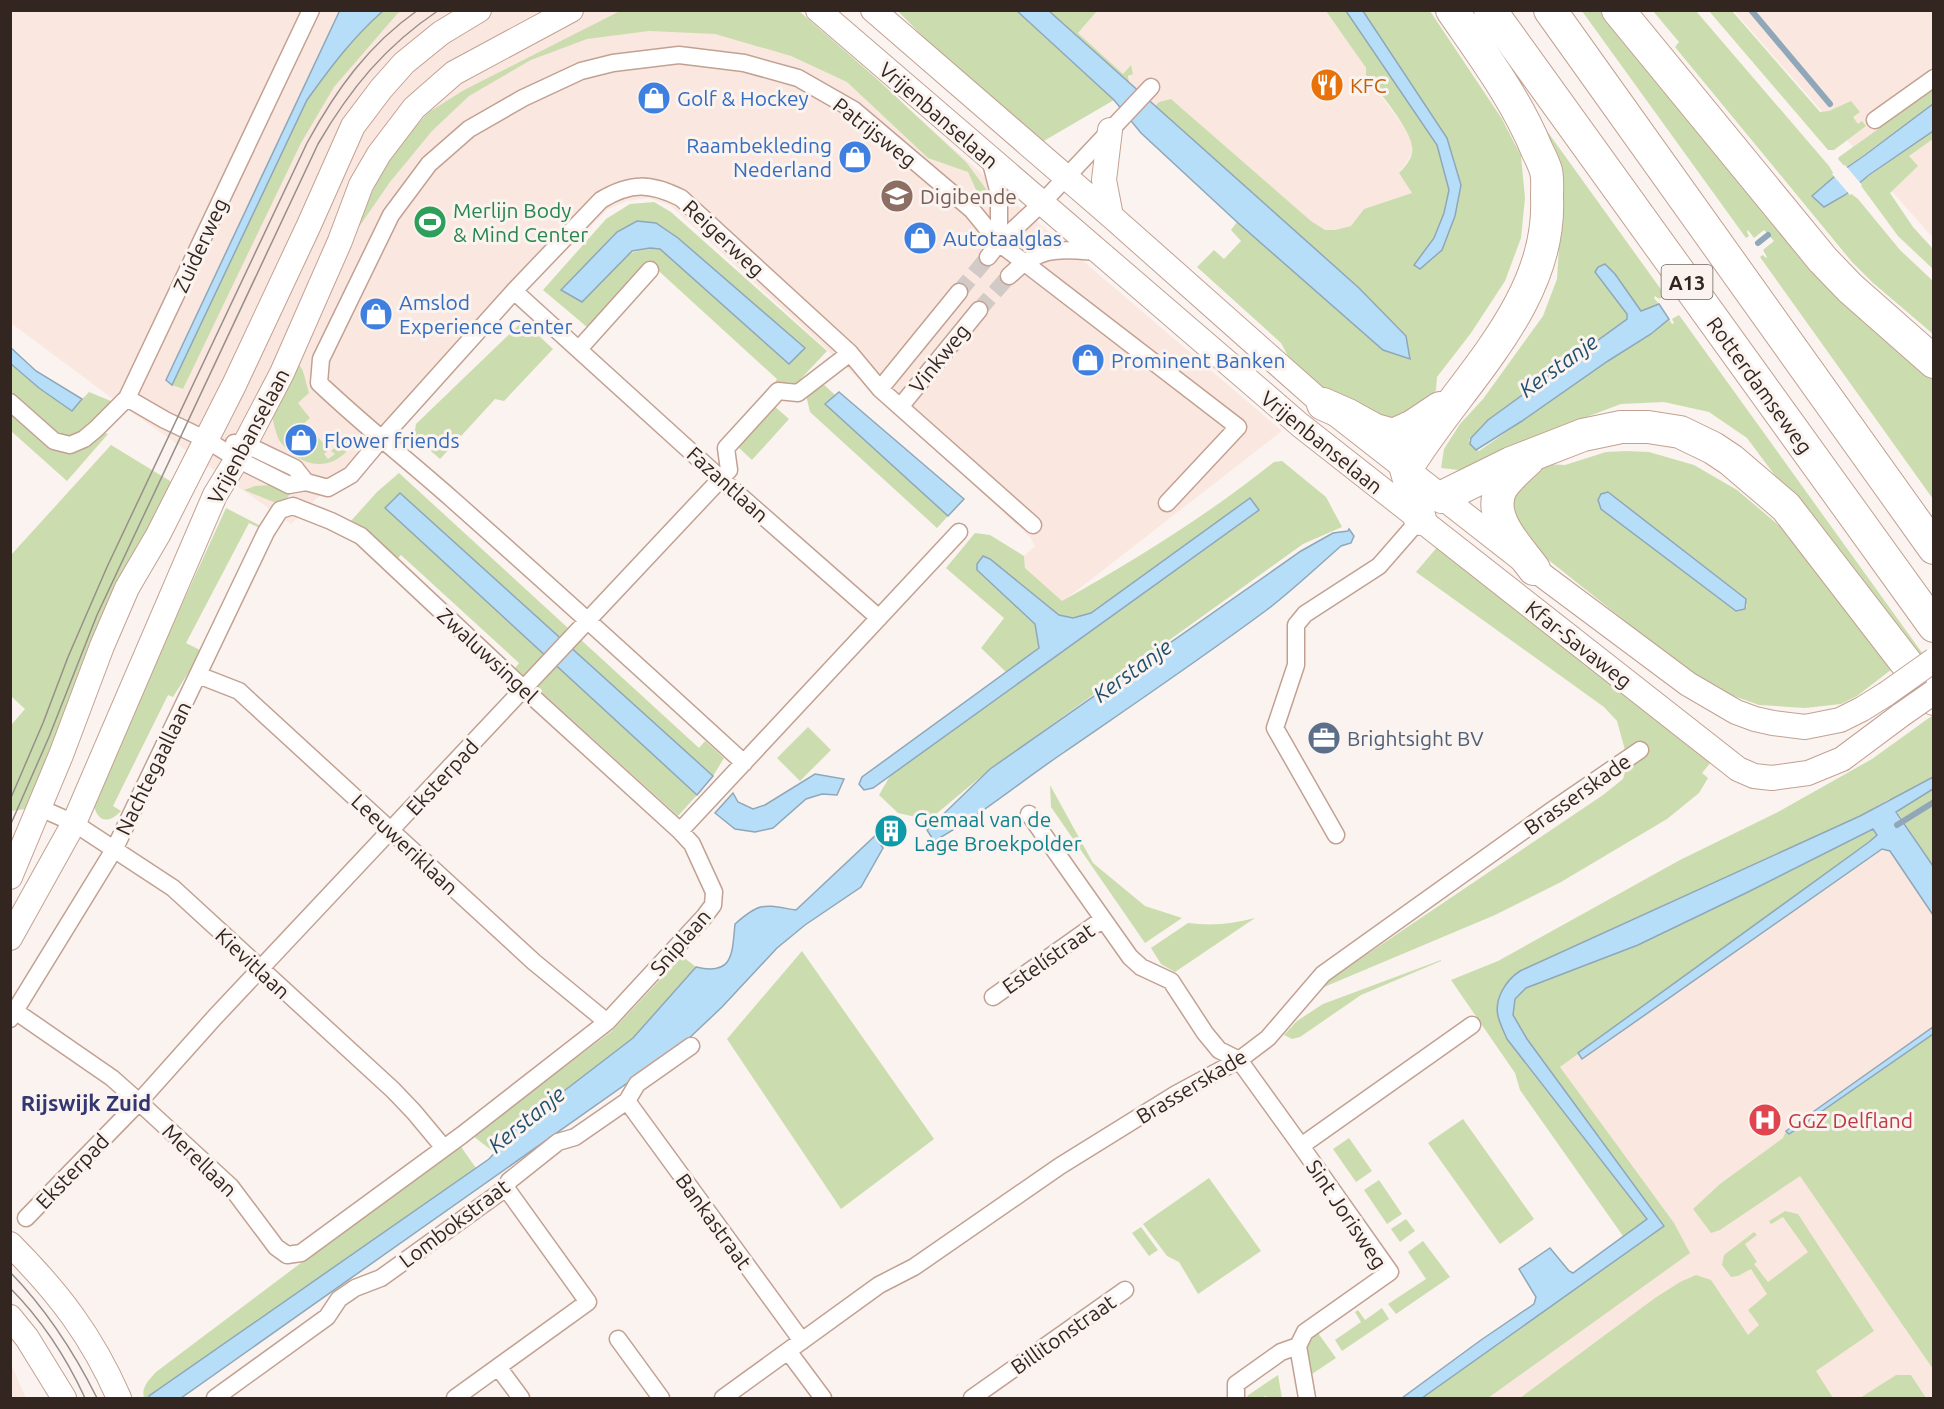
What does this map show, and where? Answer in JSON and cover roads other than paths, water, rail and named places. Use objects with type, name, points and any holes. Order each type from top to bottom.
[{"type":"highway","points":[[1452,10],[1492,68],[1527,125],[1546,170],[1548,216],[1541,254],[1526,293],[1501,335],[1406,469],[1431,508],[1496,470],[1583,435],[1621,428],[1648,427],[1680,432],[1713,448],[1740,467],[1786,507],[1934,699]]},
{"type":"highway","name":"Rotterdamseweg","points":[[1490,10],[1934,626]]},
{"type":"highway","name":"A13","points":[[1550,10],[1927,538]]},
{"type":"highway","points":[[1618,10],[1824,260],[1858,296],[1934,362]]},
{"type":"highway","points":[[1323,404],[1375,430],[1394,435],[1413,426],[1456,397]]},
{"type":"highway","points":[[1534,454],[1502,487],[1498,508],[1498,514],[1505,529],[1534,569]]},
{"type":"main road","name":"Vrijenbanselaan","points":[[10,877],[40,808],[102,646],[127,588],[158,535],[207,440],[309,225],[353,126],[404,63],[441,33],[479,10]]},
{"type":"main road","name":"Vrijenbanselaan","points":[[10,938],[74,823],[184,572],[215,495],[241,452],[282,373],[340,241],[361,185],[379,154],[414,108],[454,73],[571,10]]},
{"type":"main road","name":"Vrijenbanselaan","points":[[818,10],[1300,425],[1431,508]]},
{"type":"main road","name":"Vrijenbanselaan","points":[[873,10],[1323,404],[1406,469]]},
{"type":"main road","points":[[1111,216],[1104,180],[1113,127]]},
{"type":"main road","name":"Kfar-Savaweg","points":[[1431,508],[1534,569],[1688,684],[1736,712],[1773,723],[1805,727],[1840,720],[1886,694],[1934,660]]},
{"type":"main road","name":"Kfar-Savaweg","points":[[1431,508],[1738,769],[1754,776],[1772,778],[1808,772],[1842,759],[1934,692]]},
{"type":"main road","points":[[10,1244],[44,1278],[86,1334],[119,1398]]},
{"type":"main road","points":[[10,1317],[27,1338],[64,1398]]},
{"type":"street","name":"Zuiderweg","points":[[10,402],[54,441],[70,445],[84,439],[127,398],[311,10]]},
{"type":"street","name":"Patrijsweg","points":[[382,438],[348,411],[320,383],[321,359],[391,215],[429,164],[469,129],[523,98],[581,71],[613,63],[679,55],[744,63],[798,78],[854,110],[972,210],[999,243],[1238,427],[1167,503]]},
{"type":"street","points":[[1875,120],[1934,78]]},
{"type":"street","points":[[988,258],[999,243],[1041,204],[1148,90]]},
{"type":"street","points":[[990,159],[999,194],[999,243]]},
{"type":"street","name":"Reigerweg","points":[[207,440],[241,452],[289,485],[306,482],[328,488],[351,475],[514,291],[601,200],[614,192],[627,188],[651,187],[663,189],[681,198],[850,352],[880,388],[900,407],[1033,525]]},
{"type":"street","points":[[1009,276],[1024,262],[1044,252],[1066,249],[1098,252]]},
{"type":"street","points":[[579,349],[650,270]]},
{"type":"street","name":"Fazantlaan","points":[[514,291],[879,618]]},
{"type":"street","name":"Vinkweg","points":[[880,388],[959,292]]},
{"type":"street","name":"Vinkweg","points":[[900,407],[979,310]]},
{"type":"street","points":[[721,478],[729,470],[726,448],[778,391],[798,393],[850,352]]},
{"type":"street","points":[[127,398],[165,420],[207,440]]},
{"type":"street","points":[[382,438],[589,621],[744,763]]},
{"type":"street","name":"Eksterpad","points":[[26,1218],[139,1102],[260,969],[721,478]]},
{"type":"street","name":"Zwaluwsingel","points":[[280,510],[293,506],[361,536],[680,831]]},
{"type":"street","points":[[1336,835],[1275,728],[1296,665],[1296,625],[1305,614],[1379,566],[1431,508]]},
{"type":"street","name":"Nachtegaallaan","points":[[13,1015],[114,848],[266,532],[280,510]]},
{"type":"street","points":[[680,831],[959,532]]},
{"type":"street","name":"Leeuweriklaan","points":[[198,675],[239,691],[534,962],[607,1022]]},
{"type":"street","name":"Brasserskade","points":[[723,1398],[879,1285],[915,1267],[1060,1166],[1176,1094],[1239,1060],[1268,1038],[1323,974],[1640,750]]},
{"type":"street","name":"Kievitlaan","points":[[40,808],[74,823],[173,888],[393,1090],[444,1148]]},
{"type":"street","points":[[1029,813],[1130,957],[1141,967],[1172,981],[1205,1033],[1219,1050],[1239,1060]]},
{"type":"street","name":"Sniplaan","points":[[287,1255],[301,1253],[462,1135],[607,1022],[713,905],[714,892],[692,844],[680,831]]},
{"type":"street","name":"Estelístraat","points":[[993,997],[1103,919]]},
{"type":"street","name":"Merellaan","points":[[13,1015],[112,1078],[231,1187],[276,1247],[287,1255]]},
{"type":"street","points":[[1301,1146],[1472,1025]]},
{"type":"street","name":"Lombokstraat","points":[[215,1398],[239,1392],[327,1317],[339,1299],[355,1288],[381,1278],[506,1188],[509,1181],[558,1142],[575,1137],[627,1101],[637,1084],[691,1046]]},
{"type":"street","name":"Sint Jorisweg","points":[[1236,1398],[1236,1384],[1281,1352],[1298,1346],[1305,1332],[1390,1272],[1239,1060]]},
{"type":"street","name":"Bankastraat","points":[[627,1101],[795,1346],[823,1398]]},
{"type":"street","points":[[455,1398],[588,1302],[506,1188]]},
{"type":"street","name":"Billitonstraat","points":[[972,1398],[1125,1290]]},
{"type":"street","points":[[618,1339],[661,1398]]},
{"type":"street","points":[[1298,1346],[1307,1398]]},
{"type":"street","points":[[498,1367],[521,1398]]},
{"type":"water","points":[[340,10],[383,11],[352,42],[307,100],[172,385],[166,380]]},
{"type":"water","points":[[1017,11],[1049,11],[1359,288],[1406,336],[1410,359],[1383,350],[1237,222],[1141,133],[1114,100]]},
{"type":"water","points":[[1346,11],[1363,11],[1447,138],[1461,185],[1455,216],[1442,250],[1420,269],[1414,265],[1434,238],[1444,213],[1449,190],[1437,145]]},
{"type":"water","points":[[1933,104],[1933,131],[1869,175],[1845,195],[1824,207],[1812,196],[1835,176]]},
{"type":"water","points":[[637,221],[656,223],[678,238],[805,348],[789,364],[660,249],[632,251],[582,302],[561,290],[617,232]]},
{"type":"water","points":[[1605,264],[1615,274],[1641,311],[1659,304],[1669,319],[1651,334],[1476,450],[1470,444],[1471,438],[1488,420],[1627,319],[1627,314],[1595,272],[1598,267]]},
{"type":"water","points":[[10,347],[36,371],[82,399],[72,411],[39,388],[11,364]]},
{"type":"water","points":[[839,392],[964,499],[948,516],[825,404]]},
{"type":"water","points":[[1608,492],[1746,599],[1745,609],[1736,611],[1601,509],[1598,500],[1601,494]]},
{"type":"water","points":[[400,493],[713,776],[697,795],[385,508]]},
{"type":"water","points":[[1250,498],[1259,510],[873,788],[864,790],[859,784],[862,777],[1039,648],[1035,624],[977,570],[977,564],[983,556],[990,559],[1059,615],[1073,618],[1091,613]]},
{"type":"water","points":[[1349,529],[1354,536],[1351,543],[1341,546],[1268,609],[985,809],[934,841],[927,830],[990,769],[1301,551],[1333,533]]},
{"type":"water","points":[[815,774],[844,779],[837,795],[822,794],[806,799],[773,828],[755,832],[735,829],[715,813],[733,793],[738,802],[753,809],[765,805]]},
{"type":"water","points":[[1933,777],[1933,789],[1896,812],[1933,866],[1933,915],[1890,851],[1882,849],[1582,1059],[1578,1053],[1869,842],[1877,835],[1873,829],[1638,945],[1526,988],[1515,999],[1513,1015],[1527,1039],[1664,1226],[1422,1398],[1402,1398],[1534,1304],[1536,1297],[1519,1269],[1550,1248],[1573,1273],[1647,1219],[1507,1039],[1497,1010],[1502,990],[1510,979],[1520,971],[1860,816]]},
{"type":"water","points":[[877,834],[883,848],[861,887],[805,925],[777,948],[722,1007],[684,1043],[181,1398],[149,1398],[489,1159],[521,1124],[633,1038],[696,967],[708,969],[724,965],[731,953],[735,924],[751,911],[763,906],[796,910]]},
{"type":"water","points":[[1933,1027],[1933,1034],[1789,1134],[1786,1131]]},
{"type":"waterway","points":[[1751,10],[1830,104]]},
{"type":"waterway","name":"Kerstanje","points":[[1758,243],[1768,235]]},
{"type":"waterway","points":[[1897,825],[1934,802]]},
{"type":"tunnel","points":[[959,292],[988,257]]},
{"type":"tunnel","points":[[979,310],[1009,276]]},
{"type":"tram line","points":[[10,800],[107,567],[307,143],[342,87],[369,53],[418,10]]},
{"type":"tram line","points":[[10,826],[49,737],[97,615],[318,144],[343,105],[370,70],[402,38],[439,10]]},
{"type":"tram line","points":[[10,1272],[36,1301],[58,1332],[79,1364],[97,1398]]},
{"type":"tram line","points":[[10,1288],[52,1340],[85,1398]]},
{"type":"place","name":"KFC","points":[[1327,85]]},
{"type":"place","name":"Golf & Hockey","points":[[654,98]]},
{"type":"place","name":"Raambekleding Nederland","points":[[855,157]]},
{"type":"place","name":"Digibende","points":[[897,196]]},
{"type":"place","name":"Merlijn Body & Mind Center","points":[[430,222]]},
{"type":"place","name":"Autotaalglas","points":[[920,238]]},
{"type":"place","name":"Amslod Experience Center","points":[[376,314]]},
{"type":"place","name":"Prominent Banken","points":[[1088,360]]},
{"type":"place","name":"Flower friends","points":[[301,440]]},
{"type":"place","name":"Brightsight BV","points":[[1324,738]]},
{"type":"place","name":"Gemaal van de Lage Broekpolder","points":[[891,831]]},
{"type":"place","name":"GGZ Delfland","points":[[1765,1120]]},
{"type":"district","name":"Rijswijk Zuid","points":[[86,1102]]}]
